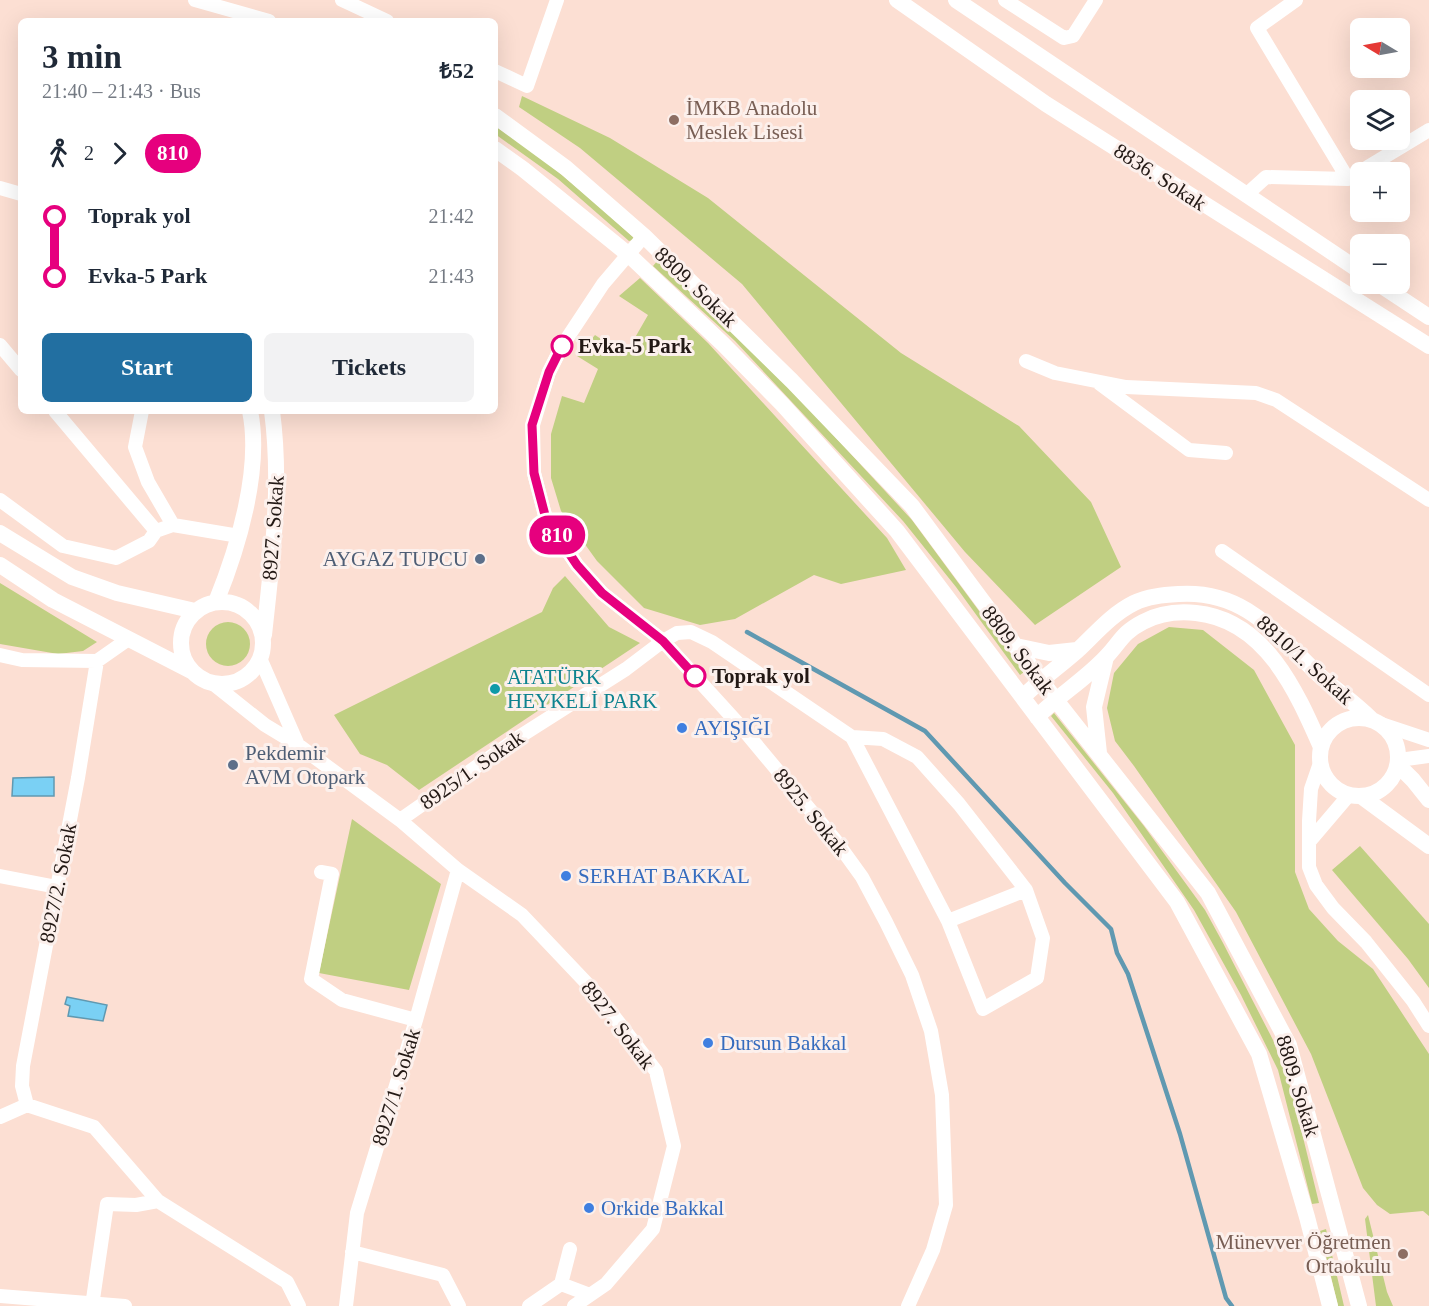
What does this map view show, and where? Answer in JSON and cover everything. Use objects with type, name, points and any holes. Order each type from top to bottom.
[{"type":"street","points":[[195,0],[258,18]]},
{"type":"street","points":[[342,0],[381,18]]},
{"type":"street","points":[[498,72],[527,86],[557,0]]},
{"type":"street","name":"8836. Sokak","points":[[897,0],[1046,104],[1429,346]]},
{"type":"street","points":[[956,0],[1350,264]]},
{"type":"street","points":[[1005,0],[1064,38],[1073,36],[1096,0]]},
{"type":"street","points":[[1296,0],[1257,28],[1348,179]]},
{"type":"street","name":"8809. Sokak","points":[[498,118],[566,168],[644,236],[792,381],[912,506],[1055,699],[1208,893],[1289,1045],[1359,1306]]},
{"type":"street","points":[[1246,195],[1266,177],[1348,179],[1429,130]]},
{"type":"street","name":"8809. Sokak","points":[[498,151],[628,255],[723,344],[782,404],[897,531],[1177,902],[1259,1054],[1330,1306]]},
{"type":"street","points":[[0,188],[18,193]]},
{"type":"street","name":"8925. Sokak","points":[[644,236],[603,284],[562,346],[549,372],[532,425],[534,473],[546,519],[577,565],[602,593],[663,641],[743,729],[836,841],[862,877],[912,975],[931,1031],[942,1095],[946,1205],[933,1250],[911,1305]]},
{"type":"street","points":[[1395,294],[1429,316]]},
{"type":"street","points":[[0,345],[18,366]]},
{"type":"street","points":[[1026,362],[1055,374],[1126,387],[1256,393],[1276,400],[1429,500]]},
{"type":"street","points":[[1096,381],[1190,450],[1226,453]]},
{"type":"street","points":[[58,414],[156,531]]},
{"type":"street","points":[[141,414],[135,447],[148,482],[173,525]]},
{"type":"street","name":"8927. Sokak","points":[[216,602],[227,576],[239,536],[253,462],[250,414]]},
{"type":"street","name":"8927. Sokak","points":[[261,652],[276,517],[277,449],[272,414]]},
{"type":"street","points":[[0,500],[63,546],[116,558],[149,541],[156,531],[173,525],[239,536]]},
{"type":"street","points":[[0,533],[72,577],[117,593],[195,611]]},
{"type":"street","points":[[1222,551],[1429,695]]},
{"type":"street","points":[[0,566],[53,600],[211,682],[231,683],[243,678],[253,670],[261,652],[262,632],[256,620],[247,610],[235,603],[216,602],[195,611],[187,621],[182,634],[181,648],[185,661],[193,672]]},
{"type":"street","name":"8810/1. Sokak","points":[[1023,697],[1078,650],[1112,617],[1135,602],[1159,595],[1192,593],[1219,597],[1243,606],[1261,618],[1322,677],[1376,721]]},
{"type":"street","name":"8810/1. Sokak","points":[[1037,717],[1106,657],[1124,634],[1159,615],[1179,611],[1211,615],[1246,630],[1282,671],[1295,693],[1321,755]]},
{"type":"street","name":"8925/1. Sokak","points":[[400,820],[519,737],[626,669],[677,633],[691,632],[712,642],[852,737]]},
{"type":"street","points":[[0,655],[22,660],[97,661],[127,640]]},
{"type":"street","points":[[1016,646],[1049,654],[1078,650]]},
{"type":"street","points":[[261,652],[298,745]]},
{"type":"street","points":[[1100,754],[1094,707],[1106,657]]},
{"type":"street","name":"8927/2. Sokak","points":[[27,1105],[22,1086],[23,1066],[78,778],[97,661]]},
{"type":"street","name":"8927. Sokak","points":[[211,682],[264,725],[298,745],[400,820],[458,870],[522,915],[596,993],[656,1071],[674,1146],[653,1229],[606,1284],[574,1306]]},
{"type":"street","points":[[1429,740],[1376,721],[1350,718],[1331,729],[1311,789],[1309,842],[1309,867],[1316,885],[1333,908],[1366,942],[1413,1001],[1429,1026]]},
{"type":"street","points":[[1309,842],[1355,796],[1380,790],[1388,783],[1398,763],[1396,743],[1393,736],[1376,721]]},
{"type":"street","points":[[852,737],[883,739],[917,757],[959,804],[1026,890],[1043,938],[1037,978],[983,1009],[948,921],[852,737]]},
{"type":"street","points":[[1321,755],[1327,780],[1333,786],[1355,796],[1429,846]]},
{"type":"street","points":[[1398,763],[1429,756]]},
{"type":"street","points":[[1398,763],[1429,800]]},
{"type":"street","name":"8927/1. Sokak","points":[[346,1306],[357,1213],[416,1020],[458,870]]},
{"type":"street","points":[[321,872],[332,874],[311,980],[342,1000],[416,1020]]},
{"type":"street","points":[[0,876],[57,887]]},
{"type":"street","points":[[948,921],[1026,890]]},
{"type":"street","points":[[0,1117],[27,1105],[94,1126],[158,1201],[287,1282],[299,1306]]},
{"type":"street","points":[[92,1304],[107,1204],[136,1205],[158,1201]]},
{"type":"street","points":[[529,1306],[561,1284],[570,1249]]},
{"type":"street","points":[[352,1252],[443,1275],[459,1306]]},
{"type":"street","points":[[561,1284],[590,1295]]},
{"type":"street","points":[[0,1296],[125,1306]]},
{"type":"green space","points":[[522,96],[610,138],[708,198],[901,353],[1019,426],[1091,502],[1121,567],[1035,625],[965,552],[742,284],[580,148],[519,107]]},
{"type":"green space","points":[[498,128],[566,178],[633,237],[633,240],[629,241],[558,179],[498,136]]},
{"type":"green space","points":[[658,260],[799,398],[912,520],[1024,672],[1020,675],[956,587],[903,521],[735,341],[653,266]]},
{"type":"green space","name":"Evka-5 Park","points":[[640,278],[708,343],[887,538],[906,570],[841,584],[814,575],[735,619],[700,625],[644,608],[597,561],[561,511],[551,478],[551,434],[562,396],[584,403],[598,369],[577,356],[595,335],[625,355],[648,315],[619,296]]},
{"type":"green space","points":[[565,576],[609,627],[640,643],[419,790],[387,765],[360,754],[334,715],[542,612],[553,588]]},
{"type":"green space","points":[[0,583],[97,642],[83,651],[58,654],[0,644]]},
{"type":"green space","points":[[228,622],[236,623],[244,628],[249,636],[249,652],[244,660],[236,665],[228,666],[220,665],[212,660],[207,652],[206,644],[207,636],[212,628],[220,623]]},
{"type":"green space","points":[[1169,627],[1203,630],[1254,670],[1295,745],[1295,872],[1309,909],[1338,941],[1373,969],[1429,1054],[1429,1216],[1423,1211],[1390,1214],[1377,1205],[1363,1188],[1311,1054],[1236,912],[1115,741],[1107,708],[1114,673],[1138,644]]},
{"type":"green space","points":[[1054,713],[1144,826],[1205,910],[1223,943],[1273,1040],[1292,1092],[1319,1203],[1312,1204],[1278,1070],[1241,995],[1194,910],[1113,793],[1051,716]]},
{"type":"green space","points":[[352,819],[441,884],[409,990],[319,973]]},
{"type":"green space","points":[[1360,846],[1429,924],[1429,988],[1408,959],[1332,870]]},
{"type":"green space","points":[[1368,1215],[1387,1292],[1393,1306],[1376,1306],[1365,1219]]},
{"type":"green space","points":[[1326,1229],[1344,1306],[1338,1306],[1320,1231]]},
{"type":"water","points":[[54,777],[54,796],[12,796],[13,778]]},
{"type":"water","points":[[67,997],[107,1005],[103,1021],[68,1016],[70,1006],[65,1004]]},
{"type":"waterway","points":[[747,632],[925,731],[1065,883],[1111,929],[1117,953],[1128,974],[1180,1134],[1226,1298],[1232,1306]]},
{"type":"bus line","name":"810","points":[[562,346],[549,372],[532,425],[534,473],[546,519],[577,565],[602,593],[663,641],[695,676]]},
{"type":"place","name":"İMKB Anadolu Meslek Lisesi","points":[[674,120]]},
{"type":"place","name":"Evka-5 Park","points":[[562,346]]},
{"type":"place","name":"AYGAZ TUPCU","points":[[480,559]]},
{"type":"place","name":"Toprak yol","points":[[695,676]]},
{"type":"place","name":"ATATÜRK HEYKELİ PARK","points":[[495,689]]},
{"type":"place","name":"AYIŞIĞI","points":[[682,728]]},
{"type":"place","name":"Pekdemir AVM Otopark","points":[[233,765]]},
{"type":"place","name":"SERHAT BAKKAL","points":[[566,876]]},
{"type":"place","name":"Dursun Bakkal","points":[[708,1043]]},
{"type":"place","name":"Orkide Bakkal","points":[[589,1208]]},
{"type":"place","name":"Münevver Öğretmen Ortaokulu","points":[[1403,1254]]}]
